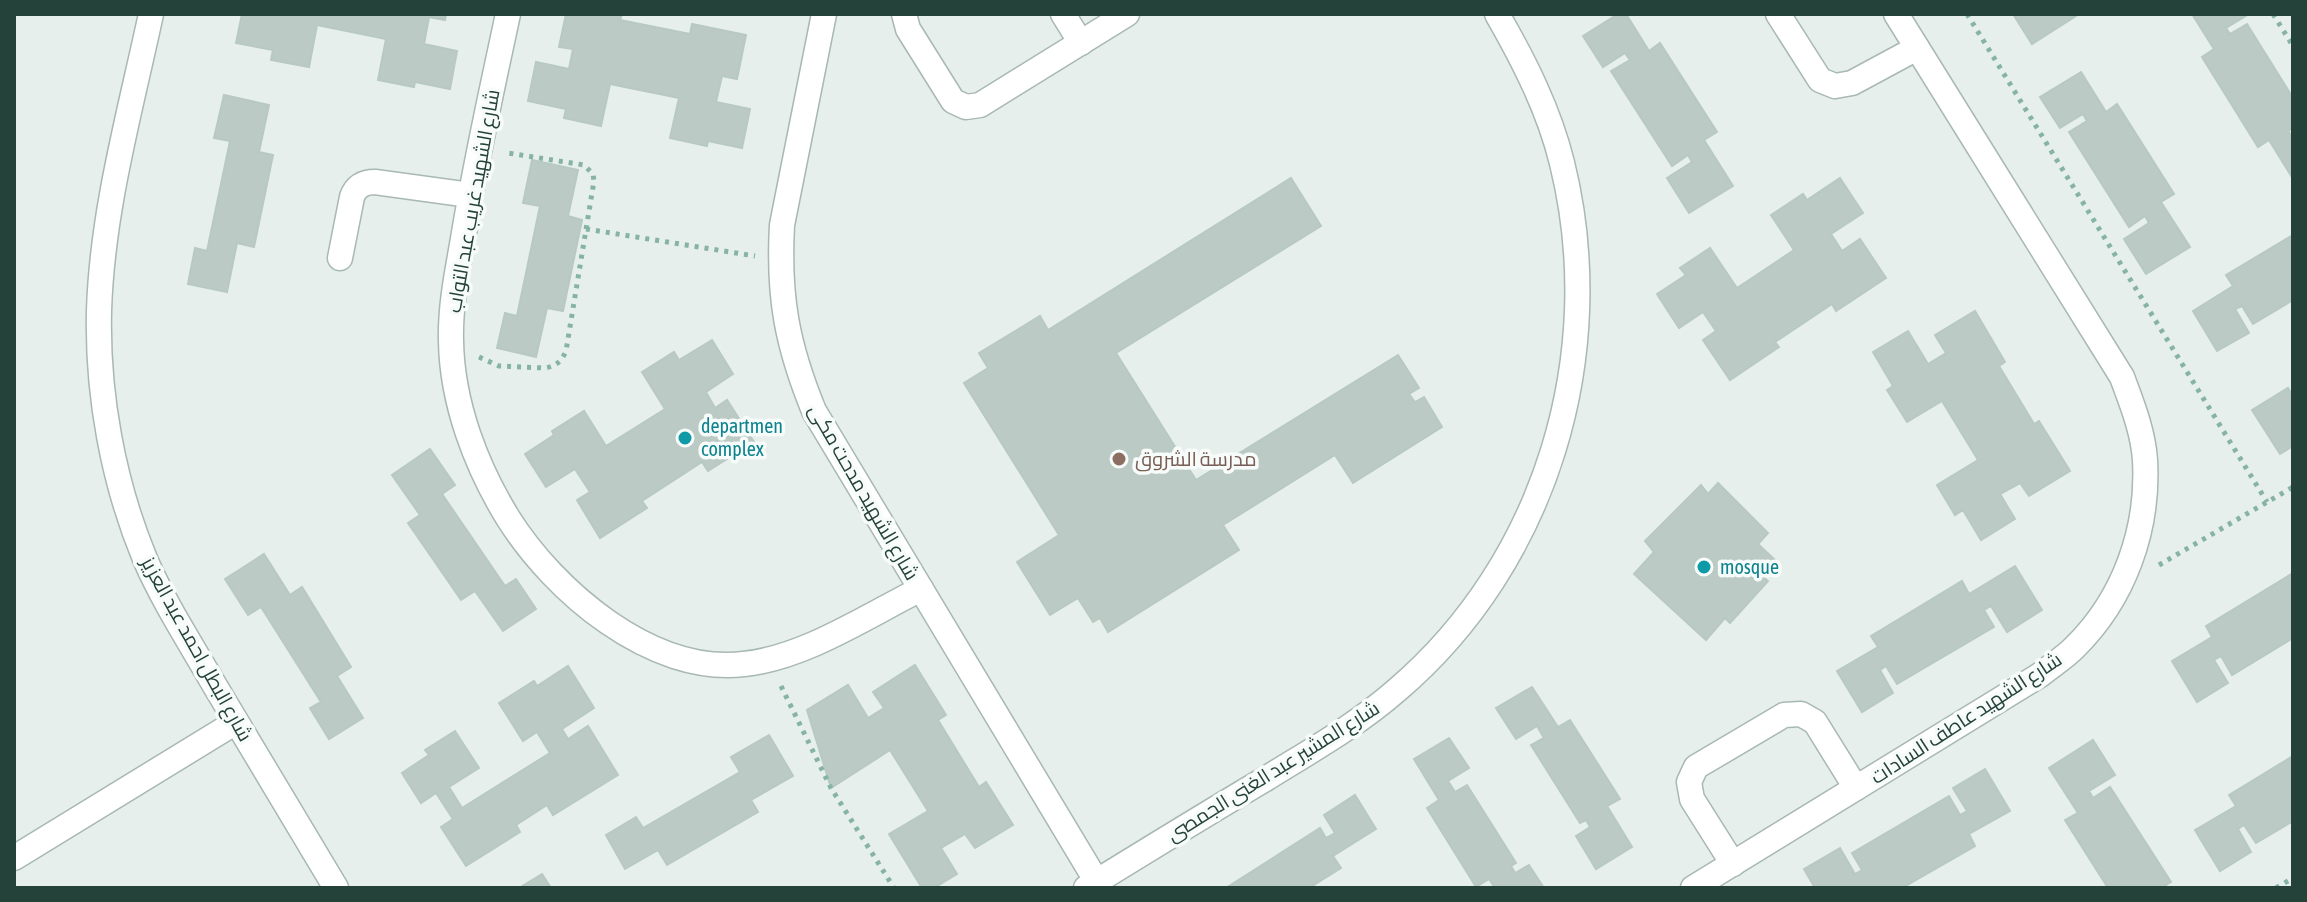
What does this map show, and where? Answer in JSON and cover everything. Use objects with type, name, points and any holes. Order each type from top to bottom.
[{"type":"street","name":"شارع البطل احمد عبد العزيز","points":[[151,14],[114,186],[104,248],[99,312],[101,375],[113,453],[145,559],[173,614],[336,888]]},
{"type":"street","name":"شارع الشهيد غريب عبد التواب","points":[[508,14],[470,195],[454,295],[451,340],[454,377],[475,452],[508,518],[554,575],[610,623],[673,657],[706,664],[741,665],[798,651],[921,589]]},
{"type":"street","name":"شارع الشهيد مدحت مكى","points":[[824,14],[782,225],[782,299],[788,337],[799,375],[814,411],[921,589],[1091,885]]},
{"type":"street","points":[[904,14],[908,29],[953,101],[966,107],[980,105],[1127,14]]},
{"type":"street","points":[[1063,14],[1081,43]]},
{"type":"street","name":"شارع المشير عبد الغنى الجمصى","points":[[1091,885],[1352,726],[1398,690],[1439,650],[1477,604],[1508,556],[1534,504],[1555,450],[1569,393],[1577,335],[1578,277],[1573,219],[1561,162],[1544,107],[1520,54],[1497,14]]},
{"type":"street","points":[[1778,14],[1820,80],[1835,86],[1852,83],[1917,48]]},
{"type":"street","name":"شارع الشهيد عاطف السادات","points":[[1693,888],[2040,675],[2073,649],[2101,617],[2121,586],[2137,541],[2145,500],[2145,458],[2137,417],[2122,377],[1896,14]]},
{"type":"street","points":[[340,258],[352,197],[363,183],[470,195]]},
{"type":"street","points":[[1733,864],[1692,799],[1689,782],[1696,767],[1784,715],[1801,714],[1815,722],[1856,788]]},
{"type":"street","points":[[14,858],[236,722]]},
{"type":"path","points":[[1967,14],[2267,502]]},
{"type":"path","points":[[2273,14],[2293,46]]},
{"type":"path","points":[[451,340],[499,366],[545,368],[558,363],[566,351],[594,181],[590,169],[579,164],[480,149]]},
{"type":"path","points":[[586,229],[780,260]]},
{"type":"path","points":[[2121,586],[2293,487]]},
{"type":"path","points":[[768,660],[831,788],[894,888]]},
{"type":"path","points":[[2276,888],[2293,878]]},
{"type":"building","points":[[242,14],[446,14],[445,20],[429,17],[424,44],[457,51],[450,89],[415,82],[414,87],[378,80],[386,39],[317,25],[309,67],[271,60],[273,50],[236,43]]},
{"type":"building","points":[[566,14],[622,14],[620,20],[690,34],[692,24],[746,35],[737,79],[722,76],[716,102],[750,109],[742,148],[708,141],[707,146],[670,138],[679,98],[610,84],[601,126],[564,118],[566,109],[528,101],[536,62],[569,69],[573,49],[559,47]]},
{"type":"building","points":[[1618,14],[1626,14],[1649,51],[1660,43],[1717,132],[1704,140],[1733,186],[1689,213],[1667,178],[1692,162],[1688,155],[1672,166],[1611,71],[1630,60],[1625,53],[1603,67],[1583,36]]},
{"type":"building","points":[[2013,14],[2079,14],[2032,44]]},
{"type":"building","points":[[2192,14],[2249,14],[2226,28],[2230,34],[2247,24],[2293,98],[2293,128],[2288,131],[2293,138],[2293,179],[2269,140],[2258,147],[2202,57],[2214,49]]},
{"type":"building","points":[[2081,72],[2106,112],[2117,104],[2174,194],[2161,202],[2190,247],[2146,274],[2124,239],[2149,223],[2145,216],[2129,227],[2069,132],[2087,121],[2083,114],[2060,128],[2040,97]]},
{"type":"building","points":[[224,95],[269,105],[259,152],[273,155],[254,247],[237,243],[227,292],[188,284],[195,248],[207,251],[230,141],[214,138]]},
{"type":"building","points":[[532,160],[578,170],[568,216],[582,220],[563,311],[547,308],[536,357],[497,348],[505,313],[517,316],[540,206],[523,203]]},
{"type":"building","points":[[1291,178],[1321,226],[1116,353],[1196,480],[1398,355],[1419,388],[1409,394],[1415,402],[1424,397],[1442,427],[1353,483],[1335,455],[1223,525],[1239,550],[1108,632],[1100,618],[1093,622],[1078,598],[1050,615],[1017,562],[1059,535],[964,383],[988,368],[979,353],[1040,316],[1048,330]]},
{"type":"building","points":[[1840,178],[1863,213],[1831,234],[1842,251],[1860,239],[1886,278],[1836,311],[1832,304],[1775,342],[1779,347],[1730,380],[1703,340],[1716,331],[1703,312],[1679,328],[1657,294],[1686,275],[1680,268],[1710,248],[1737,288],[1794,250],[1771,215],[1803,194],[1807,200]]},
{"type":"building","points":[[2293,235],[2293,300],[2253,324],[2242,306],[2235,309],[2249,333],[2217,351],[2193,311],[2233,286],[2226,275]]},
{"type":"building","points":[[1975,311],[2005,362],[1999,366],[2034,424],[2039,421],[2070,471],[2029,496],[2020,483],[2000,494],[2015,519],[1981,540],[1963,510],[1955,515],[1937,485],[1978,460],[1942,401],[1907,422],[1887,390],[1893,386],[1873,352],[1908,331],[1928,364],[1946,353],[1935,335]]},
{"type":"building","name":"departmen complex","points":[[712,340],[733,374],[706,392],[715,408],[727,400],[754,442],[708,471],[702,462],[642,501],[647,508],[600,538],[577,500],[590,492],[575,469],[546,487],[525,454],[554,435],[552,431],[584,411],[606,446],[665,409],[642,372],[674,352],[679,360]]},
{"type":"building","points":[[2288,388],[2293,397],[2293,446],[2280,454],[2252,410]]},
{"type":"building","points":[[430,449],[455,485],[442,494],[505,586],[516,579],[536,609],[503,631],[475,591],[461,600],[408,523],[420,515],[392,475]]},
{"type":"building","name":"mosque","points":[[1718,483],[1768,533],[1758,544],[1775,560],[1761,575],[1768,581],[1730,623],[1725,618],[1706,640],[1634,574],[1654,552],[1645,541],[1701,485],[1708,494]]},
{"type":"building","points":[[264,554],[290,595],[302,587],[351,667],[337,676],[363,718],[329,739],[310,708],[321,702],[261,607],[248,615],[225,579]]},
{"type":"building","points":[[2015,566],[2042,610],[2007,632],[1991,606],[1984,610],[1994,627],[1897,684],[1886,666],[1880,670],[1893,693],[1862,712],[1837,671],[1878,647],[1871,636],[1962,581],[1969,594]]},
{"type":"building","points":[[2293,573],[2293,638],[2232,675],[2221,656],[2214,660],[2228,683],[2197,702],[2172,661],[2212,637],[2206,626]]},
{"type":"building","points":[[915,665],[946,715],[938,720],[979,787],[986,782],[1013,825],[975,848],[965,834],[941,848],[957,874],[934,888],[922,888],[889,834],[928,811],[890,750],[831,788],[807,710],[848,685],[868,718],[884,708],[873,692]]},
{"type":"building","points":[[568,666],[594,708],[562,729],[568,739],[588,726],[618,775],[553,815],[547,805],[516,825],[520,832],[466,866],[441,827],[453,819],[436,793],[421,803],[402,773],[429,755],[425,750],[455,731],[479,768],[449,787],[462,808],[550,753],[537,732],[523,741],[499,703],[534,681],[537,686]]},
{"type":"building","points":[[1532,687],[1558,727],[1570,720],[1620,799],[1607,806],[1632,847],[1596,869],[1576,836],[1590,827],[1586,820],[1580,823],[1531,745],[1544,738],[1537,726],[1516,739],[1496,708]]},
{"type":"building","points":[[769,735],[793,776],[751,800],[758,812],[667,865],[658,850],[625,869],[606,835],[636,817],[643,828],[740,772],[731,757]]},
{"type":"building","points":[[1449,738],[1469,768],[1448,781],[1455,792],[1467,785],[1516,863],[1511,866],[1515,873],[1529,865],[1544,888],[1495,888],[1489,879],[1476,887],[1427,808],[1439,800],[1414,759]]},
{"type":"building","points":[[2093,740],[2115,775],[2089,791],[2093,798],[2110,787],[2171,882],[2161,888],[2108,888],[2065,820],[2078,813],[2049,768]]},
{"type":"building","points":[[2293,756],[2293,821],[2256,843],[2244,825],[2238,829],[2251,852],[2220,871],[2195,830],[2236,806],[2229,795]]},
{"type":"building","points":[[1985,769],[2010,811],[1969,834],[1975,846],[1902,888],[1815,888],[1804,869],[1840,848],[1855,874],[1862,870],[1852,853],[1949,796],[1960,815],[1967,811],[1953,788]]},
{"type":"building","points":[[1355,795],[1376,829],[1333,856],[1341,868],[1309,888],[1226,888],[1320,828],[1326,838],[1335,833],[1324,815]]},
{"type":"building","points":[[542,874],[551,888],[519,888]]},
{"type":"place","name":"departmen complex","points":[[685,438]]},
{"type":"place","name":"مدرسة الشروق","points":[[1119,459]]},
{"type":"place","name":"mosque","points":[[1704,567]]}]
